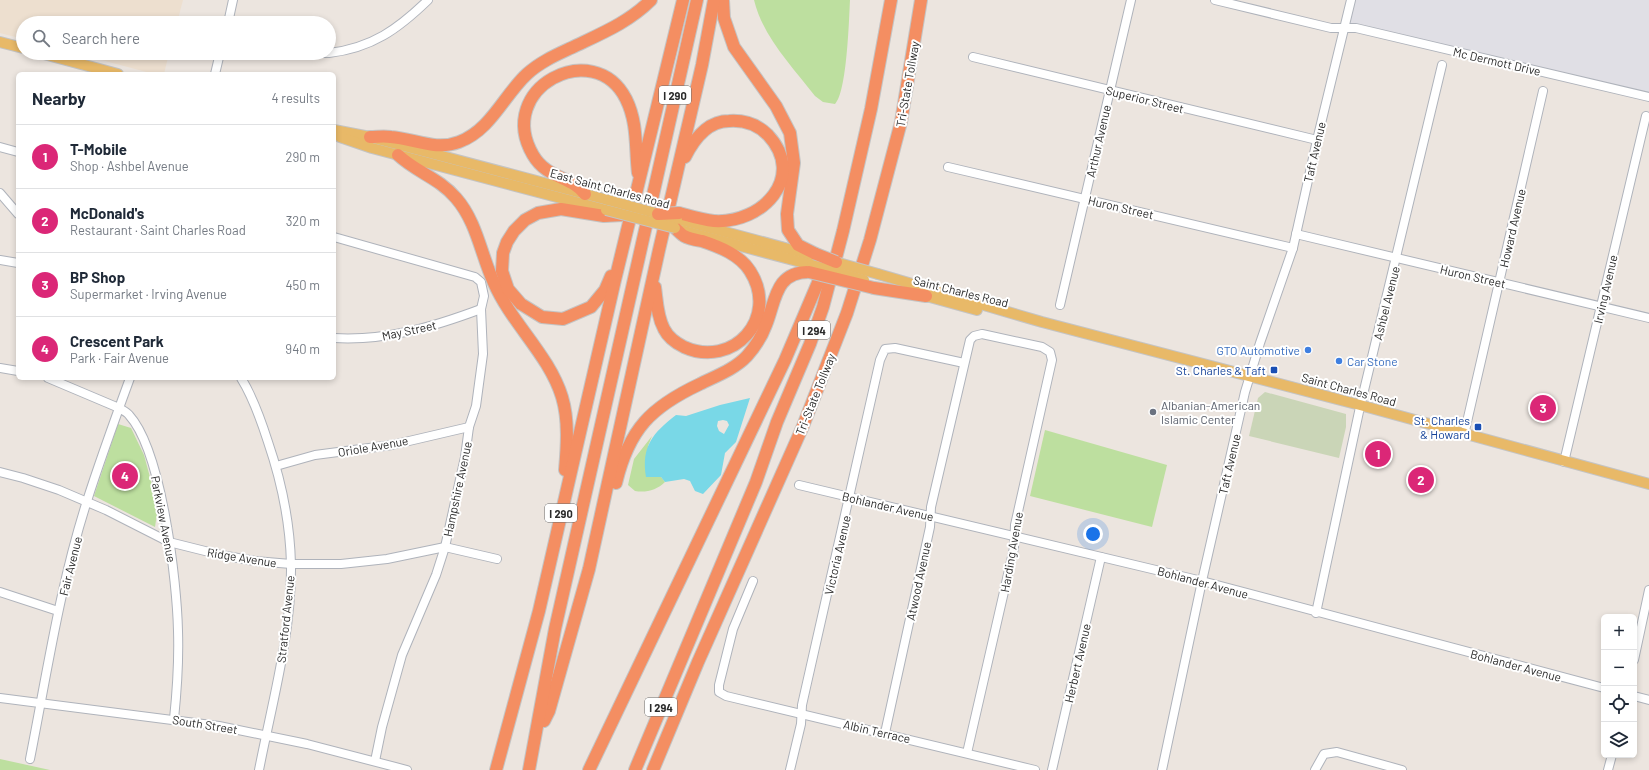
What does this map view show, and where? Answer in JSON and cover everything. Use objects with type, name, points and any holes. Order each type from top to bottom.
[{"type":"highway","points":[[370,137],[392,137],[443,146],[460,142],[473,135],[485,124],[519,82],[536,67],[555,56],[620,25],[652,0]]},
{"type":"highway","name":"I 290","points":[[496,770],[539,611],[621,255],[683,0]]},
{"type":"highway","name":"I 290","points":[[529,770],[555,628],[697,0]]},
{"type":"highway","points":[[535,740],[549,711],[589,569],[653,278],[702,65],[714,0]]},
{"type":"highway","points":[[723,0],[724,18],[734,47],[780,111],[790,133],[794,163],[787,214],[788,230],[798,245],[813,262],[926,296]]},
{"type":"highway","name":"Tri-State Tollway","points":[[635,770],[756,482],[777,422],[810,344],[823,306],[843,231],[871,109],[891,0]]},
{"type":"highway","name":"Tri-State Tollway","points":[[653,770],[698,662],[803,426],[847,313],[870,240],[901,122],[922,0]]},
{"type":"highway","points":[[585,194],[579,187],[558,178],[544,168],[533,154],[525,133],[526,116],[532,98],[549,79],[566,72],[584,71],[600,75],[615,85],[625,97],[634,120],[639,180]]},
{"type":"highway","points":[[658,214],[677,220],[715,221],[738,219],[758,210],[769,201],[776,192],[782,177],[782,160],[775,142],[763,130],[738,120],[723,121],[709,126],[696,138],[674,186]]},
{"type":"highway","points":[[398,155],[405,162],[442,184],[464,207],[474,228],[493,282],[556,383],[566,415],[566,456],[558,529]]},
{"type":"highway","points":[[621,255],[605,290],[591,307],[564,318],[542,317],[521,304],[505,284],[502,265],[504,247],[510,236],[525,220],[538,213],[561,209],[606,209],[624,215]]},
{"type":"highway","points":[[653,278],[657,305],[664,329],[679,344],[688,349],[701,353],[728,349],[747,335],[755,323],[760,306],[760,296],[754,280],[744,263],[716,246],[684,236],[677,220]]},
{"type":"highway","points":[[589,770],[785,360],[814,290],[843,231]]},
{"type":"highway","points":[[589,569],[598,555],[624,454],[637,430],[651,414],[666,402],[734,367],[746,357],[761,336],[781,284],[813,262],[836,262]]},
{"type":"main road","points":[[0,42],[16,46]]},
{"type":"main road","points":[[66,60],[111,72]]},
{"type":"main road","name":"East Saint Charles Road","points":[[336,130],[370,137],[585,194],[606,209]]},
{"type":"main road","name":"East Saint Charles Road","points":[[336,136],[372,148],[606,209],[658,214]]},
{"type":"main road","name":"East Saint Charles Road","points":[[624,215],[677,220],[813,262]]},
{"type":"main road","points":[[836,262],[876,282]]},
{"type":"main road","name":"Saint Charles Road","points":[[876,282],[1042,322],[1250,376],[1649,484]]},
{"type":"main road","name":"Saint Charles Road","points":[[926,296],[973,309],[1042,322]]},
{"type":"street","points":[[230,16],[233,0]]},
{"type":"street","points":[[336,51],[361,46],[390,33],[408,19],[428,0]]},
{"type":"street","name":"Arthur Avenue","points":[[1060,305],[1131,0]]},
{"type":"street","name":"Mc Dermott Drive","points":[[1215,0],[1238,3],[1331,28],[1356,28],[1649,97]]},
{"type":"street","name":"Taft Avenue","points":[[1162,770],[1202,581],[1250,376],[1293,248],[1317,140],[1351,0]]},
{"type":"street","name":"Superior Street","points":[[973,57],[1317,140]]},
{"type":"street","points":[[215,72],[218,60]]},
{"type":"street","name":"Ashbel Avenue","points":[[1316,613],[1360,405],[1397,258],[1442,65]]},
{"type":"street","name":"Howard Avenue","points":[[1464,435],[1543,91]]},
{"type":"street","name":"Irving Avenue","points":[[1564,462],[1646,116]]},
{"type":"street","points":[[0,147],[15,151]]},
{"type":"street","points":[[0,151],[15,151]]},
{"type":"street","name":"Huron Street","points":[[948,167],[1293,248]]},
{"type":"street","points":[[0,193],[16,212]]},
{"type":"street","name":"Huron Street","points":[[1296,234],[1649,318]]},
{"type":"street","name":"Hampshire Avenue","points":[[336,238],[476,277],[481,282],[484,292],[481,309],[483,354],[476,406],[469,427],[465,457],[445,547],[436,575],[402,655],[392,688],[375,761]]},
{"type":"street","points":[[0,260],[16,263]]},
{"type":"street","name":"May Street","points":[[336,338],[379,337],[412,332],[481,309]]},
{"type":"street","name":"Harding Avenue","points":[[967,753],[1015,537],[1015,525],[1052,360],[1050,352],[1042,347],[982,334],[974,336]]},
{"type":"street","name":"Atwood Avenue","points":[[885,733],[931,517],[931,508],[964,363],[970,340],[974,336]]},
{"type":"street","name":"Victoria Avenue","points":[[790,770],[803,714],[802,705],[880,360],[885,348],[896,348],[964,363]]},
{"type":"street","points":[[0,368],[16,371]]},
{"type":"street","name":"Parkview Avenue","points":[[53,380],[119,408],[129,414],[147,447],[160,491],[174,576],[178,631],[178,662],[174,719]]},
{"type":"street","name":"Fair Avenue","points":[[30,759],[58,611],[86,502],[129,380]]},
{"type":"street","name":"Stratford Avenue","points":[[242,380],[259,416],[276,466],[287,524],[291,564],[282,654],[259,770]]},
{"type":"street","name":"Oriole Avenue","points":[[276,466],[314,455],[392,445],[469,427]]},
{"type":"street","name":"Ridge Avenue","points":[[0,472],[44,484],[138,525],[169,542],[228,556],[263,562],[291,564],[356,562],[387,559],[445,547],[497,559]]},
{"type":"street","name":"Bohlander Avenue","points":[[799,486],[1202,581],[1316,613],[1601,687]]},
{"type":"street","name":"Herbert Avenue","points":[[1052,770],[1101,557]]},
{"type":"street","name":"Albin Terrace","points":[[753,581],[733,629],[719,685],[719,692],[726,696],[1035,770]]},
{"type":"street","points":[[1636,650],[1649,590]]},
{"type":"street","points":[[0,592],[58,611]]},
{"type":"street","points":[[1637,697],[1649,700]]},
{"type":"street","name":"South Street","points":[[0,698],[174,719],[265,735],[407,770]]},
{"type":"street","points":[[1315,770],[1324,754],[1337,752],[1402,770]]},
{"type":"street","points":[[1608,770],[1611,758]]},
{"type":"shaded area","points":[[0,0],[183,0],[179,16],[16,16],[16,37],[0,33]]},
{"type":"shaded area","points":[[1353,0],[1649,0],[1649,95],[1347,25]]},
{"type":"shaded area","points":[[101,60],[167,60],[164,72],[146,72]]},
{"type":"green space","points":[[754,0],[850,0],[845,71],[839,97],[835,104],[823,102],[815,96],[779,51],[758,14]]},
{"type":"green space","points":[[1265,392],[1346,414],[1346,427],[1339,458],[1249,436],[1258,398]]},
{"type":"green space","points":[[118,424],[131,428],[144,455],[158,507],[155,527],[94,496]]},
{"type":"green space","points":[[1045,430],[1167,465],[1152,527],[1030,496]]},
{"type":"green space","points":[[652,436],[648,446],[647,477],[661,477],[665,482],[651,490],[643,492],[635,491],[628,485],[634,459]]},
{"type":"green space","points":[[0,759],[50,770],[0,770]]},
{"type":"water","points":[[750,398],[736,442],[725,453],[721,475],[703,494],[695,491],[690,481],[684,479],[665,482],[661,477],[646,477],[645,457],[647,449],[650,441],[661,428],[676,415],[686,416],[720,405]],"holes":[[[718,421],[727,421],[729,425],[724,434],[719,431],[717,426]]]},
{"type":"place","name":"GTO Automotive","points":[[1308,350]]},
{"type":"place","name":"Car Stone","points":[[1339,361]]},
{"type":"place","name":"St. Charles & Taft","points":[[1274,370]]},
{"type":"place","name":"BP Shop","points":[[1543,408]]},
{"type":"place","name":"Albanian-American Islamic Center","points":[[1153,412]]},
{"type":"place","name":"St. Charles & Howard","points":[[1478,427]]},
{"type":"place","name":"T-Mobile","points":[[1378,454]]},
{"type":"place","name":"Crescent Park","points":[[125,476]]},
{"type":"place","name":"McDonald's","points":[[1421,480]]}]
